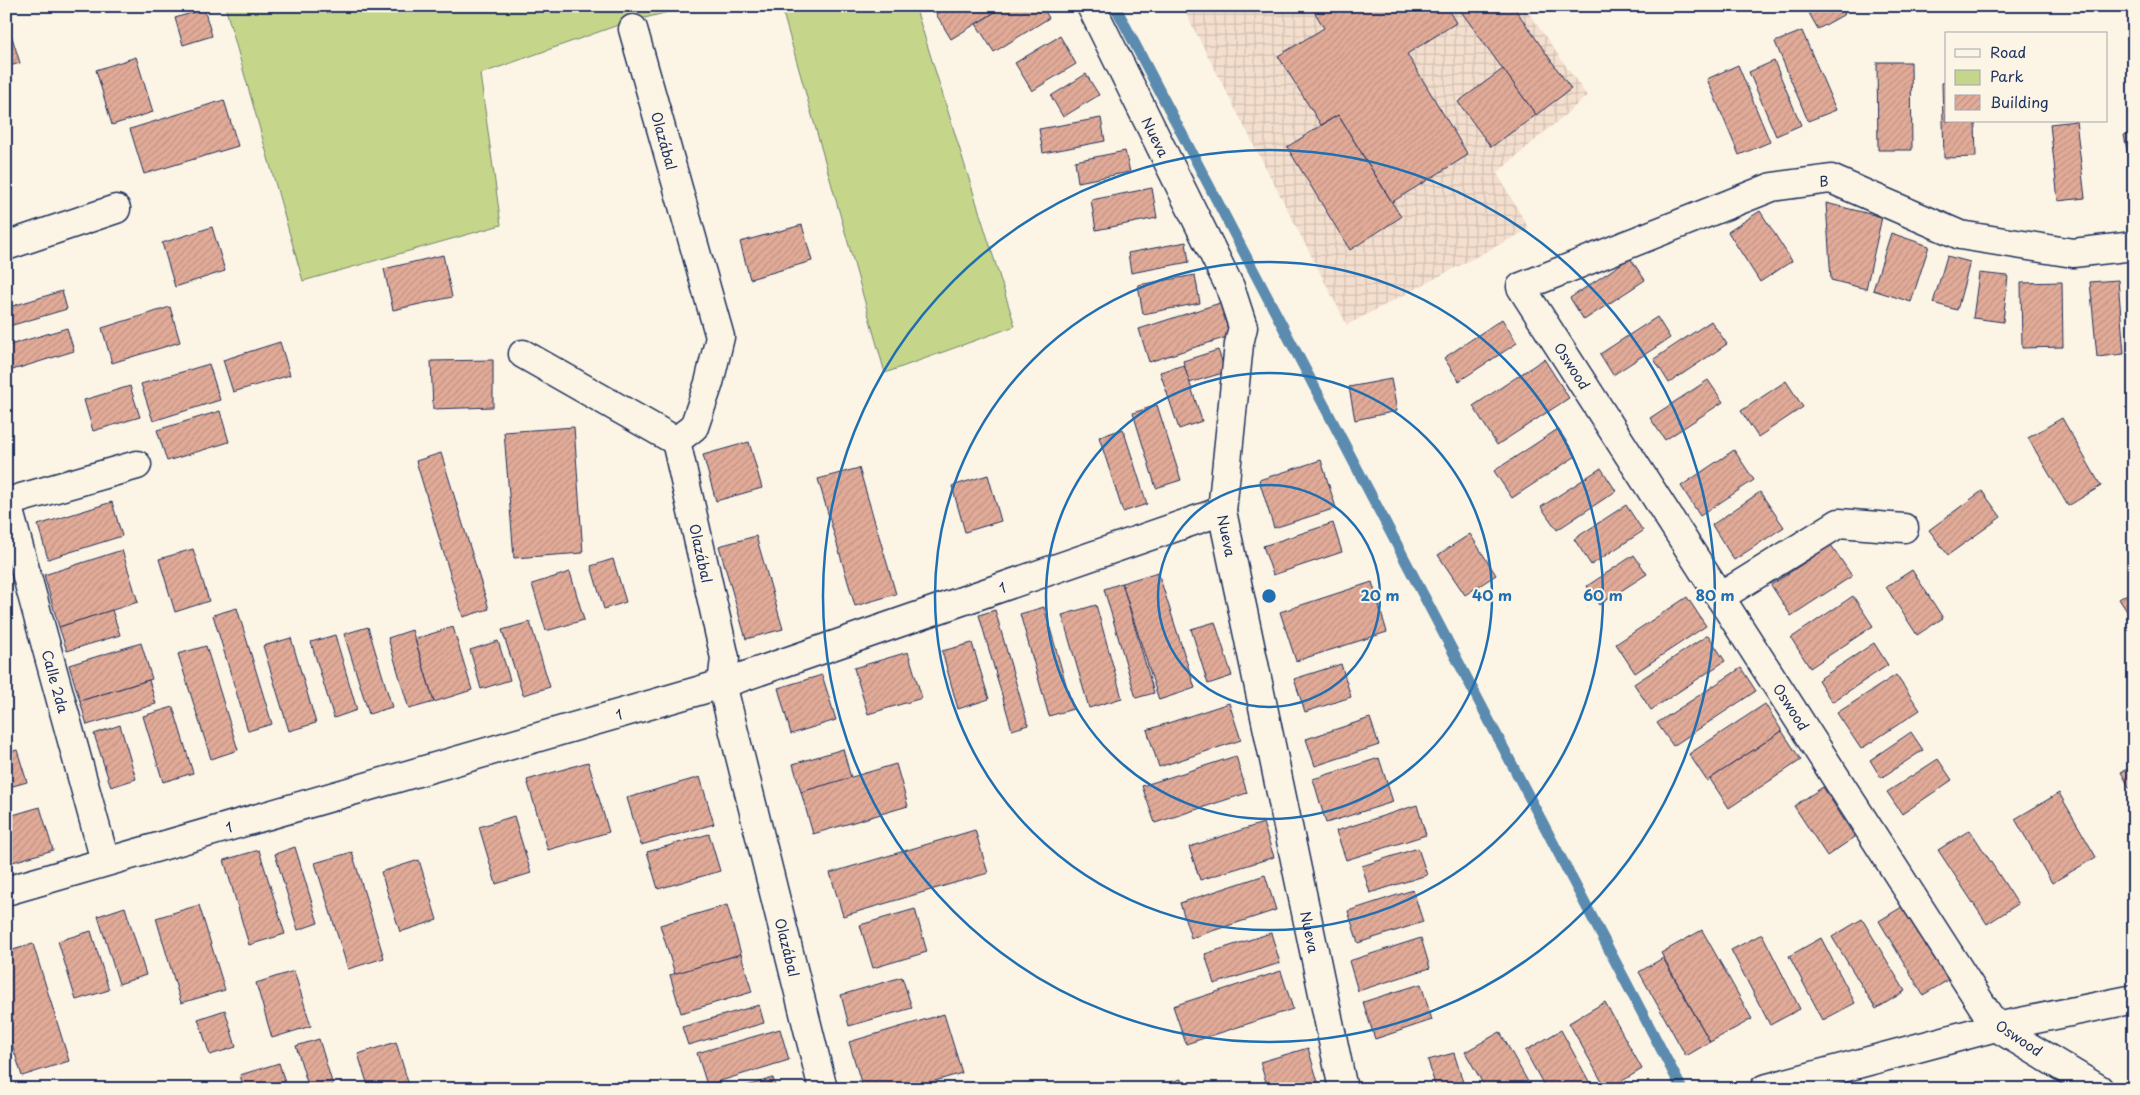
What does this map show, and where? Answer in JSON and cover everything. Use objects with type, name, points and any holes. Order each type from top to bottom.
[{"type":"street","name":"Nueva","points":[[1091,6],[1230,287],[1243,327],[1239,344],[1222,511],[1343,1089]]},
{"type":"street","name":"Olazábal","points":[[633,29],[720,337],[709,383],[694,427],[676,441],[725,658],[722,684],[823,1089]]},
{"type":"street","name":"B","points":[[1521,287],[1772,187],[1831,179],[1960,235],[2073,252],[2134,246]]},
{"type":"street","points":[[6,246],[116,209]]},
{"type":"street","name":"Oswood","points":[[1521,287],[1996,1027],[2099,1089]]},
{"type":"street","points":[[523,354],[676,441]]},
{"type":"street","points":[[7,501],[137,465]]},
{"type":"street","name":"Calle 2da","points":[[7,501],[105,861]]},
{"type":"street","name":"1","points":[[6,892],[105,861],[722,684],[1222,511]]},
{"type":"street","points":[[1720,597],[1839,523],[1904,528]]},
{"type":"street","points":[[1764,1089],[1996,1027],[2134,1000]]},
{"type":"shaded area","points":[[1182,6],[1524,6],[1587,96],[1497,173],[1529,229],[1347,325]]},
{"type":"green space","points":[[225,6],[692,6],[621,24],[480,74],[501,225],[303,281]]},
{"type":"green space","points":[[781,6],[915,6],[1015,326],[885,373]]},
{"type":"building","points":[[948,6],[1005,6],[951,39],[936,14]]},
{"type":"building","points":[[1005,6],[1042,6],[1049,18],[994,52],[976,24]]},
{"type":"building","points":[[1311,6],[1446,6],[1456,23],[1407,54],[1468,155],[1392,202],[1338,115],[1321,125],[1278,56],[1324,28]]},
{"type":"building","points":[[1466,6],[1513,6],[1571,89],[1536,115],[1460,10]]},
{"type":"building","points":[[1805,6],[1841,6],[1845,14],[1818,29]]},
{"type":"building","points":[[204,9],[212,36],[183,45],[175,18]]},
{"type":"building","points":[[6,18],[20,63],[6,67]]},
{"type":"building","points":[[1802,31],[1836,110],[1808,121],[1775,42]]},
{"type":"building","points":[[1060,36],[1076,64],[1032,91],[1015,63]]},
{"type":"building","points":[[136,57],[153,112],[112,125],[96,70]]},
{"type":"building","points":[[1774,61],[1801,125],[1776,136],[1749,72]]},
{"type":"building","points":[[1877,62],[1911,62],[1912,150],[1878,150]]},
{"type":"building","points":[[1738,65],[1770,142],[1739,155],[1707,79]]},
{"type":"building","points":[[1503,69],[1536,115],[1491,147],[1458,102]]},
{"type":"building","points":[[1086,74],[1099,95],[1063,117],[1051,96]]},
{"type":"building","points":[[1945,82],[1945,122],[1975,122],[1976,157],[1944,158],[1942,83]]},
{"type":"building","points":[[224,100],[238,146],[144,174],[130,129]]},
{"type":"building","points":[[1338,115],[1401,217],[1350,250],[1287,147]]},
{"type":"building","points":[[1101,118],[1105,141],[1043,153],[1039,129]]},
{"type":"building","points":[[2076,122],[2085,198],[2058,201],[2050,124]]},
{"type":"building","points":[[2134,133],[2134,185],[2124,135]]},
{"type":"building","points":[[1125,151],[1130,172],[1078,182],[1075,161]]},
{"type":"building","points":[[1152,188],[1157,218],[1096,230],[1091,200]]},
{"type":"building","points":[[1826,203],[1882,217],[1866,289],[1831,280]]},
{"type":"building","points":[[1760,211],[1792,261],[1760,282],[1728,232]]},
{"type":"building","points":[[802,225],[812,261],[750,279],[740,242]]},
{"type":"building","points":[[212,227],[225,271],[175,287],[162,243]]},
{"type":"building","points":[[1891,233],[1929,246],[1911,302],[1873,290]]},
{"type":"building","points":[[1186,242],[1189,262],[1131,273],[1128,253]]},
{"type":"building","points":[[443,255],[452,297],[393,310],[384,269]]},
{"type":"building","points":[[1947,256],[1970,262],[1957,310],[1933,303]]},
{"type":"building","points":[[1630,258],[1645,280],[1584,320],[1570,298]]},
{"type":"building","points":[[1979,273],[2008,276],[2003,322],[1973,318]]},
{"type":"building","points":[[1195,275],[1200,303],[1143,314],[1138,285]]},
{"type":"building","points":[[2118,280],[2124,354],[2097,357],[2090,282]]},
{"type":"building","points":[[2062,282],[2063,347],[2022,348],[2021,283]]},
{"type":"building","points":[[62,291],[67,309],[6,327],[6,308]]},
{"type":"building","points":[[1220,303],[1230,336],[1149,362],[1139,329]]},
{"type":"building","points":[[170,307],[180,342],[112,363],[102,328]]},
{"type":"building","points":[[1657,317],[1670,338],[1613,375],[1600,354]]},
{"type":"building","points":[[1502,319],[1517,343],[1459,381],[1444,358]]},
{"type":"building","points":[[1711,321],[1727,344],[1669,383],[1654,359]]},
{"type":"building","points":[[67,328],[74,351],[6,372],[6,346]]},
{"type":"building","points":[[280,342],[290,375],[233,392],[223,360]]},
{"type":"building","points":[[1218,350],[1226,372],[1189,383],[1183,361]]},
{"type":"building","points":[[1544,359],[1569,398],[1497,445],[1473,406]]},
{"type":"building","points":[[493,360],[493,407],[433,409],[431,361]]},
{"type":"building","points":[[209,364],[220,400],[153,421],[141,384]]},
{"type":"building","points":[[1184,365],[1202,421],[1179,429],[1160,372]]},
{"type":"building","points":[[1391,379],[1397,411],[1355,420],[1349,387]]},
{"type":"building","points":[[1708,380],[1723,402],[1665,440],[1650,418]]},
{"type":"building","points":[[1786,381],[1803,407],[1758,437],[1741,411]]},
{"type":"building","points":[[130,386],[140,417],[93,431],[84,400]]},
{"type":"building","points":[[1157,405],[1181,480],[1156,488],[1133,413]]},
{"type":"building","points":[[220,411],[229,442],[167,461],[157,430]]},
{"type":"building","points":[[2062,418],[2101,486],[2068,506],[2028,438]]},
{"type":"building","points":[[574,427],[583,553],[514,558],[504,432]]},
{"type":"building","points":[[1123,429],[1147,504],[1123,512],[1099,437]]},
{"type":"building","points":[[1558,429],[1576,456],[1512,498],[1494,471]]},
{"type":"building","points":[[749,442],[762,488],[716,501],[703,455]]},
{"type":"building","points":[[1734,450],[1754,480],[1700,516],[1681,486]]},
{"type":"building","points":[[441,453],[489,609],[463,617],[416,461]]},
{"type":"building","points":[[1321,460],[1336,508],[1274,528],[1259,480]]},
{"type":"building","points":[[859,468],[896,594],[855,606],[818,479]]},
{"type":"building","points":[[1601,468],[1616,491],[1557,530],[1541,507]]},
{"type":"building","points":[[988,475],[1001,521],[965,532],[952,486]]},
{"type":"building","points":[[1982,491],[2001,517],[1948,555],[1929,530]]},
{"type":"building","points":[[1760,492],[1784,527],[1734,560],[1712,525]]},
{"type":"building","points":[[112,502],[122,536],[48,559],[38,525]]},
{"type":"building","points":[[1626,505],[1643,531],[1591,565],[1574,539]]},
{"type":"building","points":[[1333,523],[1342,552],[1273,575],[1263,546]]},
{"type":"building","points":[[1470,534],[1496,575],[1465,595],[1438,555]]},
{"type":"building","points":[[756,536],[783,629],[746,639],[719,546]]},
{"type":"building","points":[[1831,545],[1852,576],[1791,616],[1771,585]]},
{"type":"building","points":[[193,549],[209,601],[175,612],[159,559]]},
{"type":"building","points":[[122,550],[138,602],[59,627],[44,575]]},
{"type":"building","points":[[1634,555],[1647,574],[1599,605],[1587,586]]},
{"type":"building","points":[[613,559],[626,602],[604,609],[591,566]]},
{"type":"building","points":[[1912,570],[1943,618],[1917,635],[1886,587]]},
{"type":"building","points":[[570,572],[584,620],[546,631],[532,584]]},
{"type":"building","points":[[1158,572],[1195,688],[1159,700],[1122,583]]},
{"type":"building","points":[[1372,582],[1387,632],[1296,661],[1280,612]]},
{"type":"building","points":[[1122,583],[1154,693],[1136,698],[1104,589]]},
{"type":"building","points":[[2134,590],[2134,622],[2119,599]]},
{"type":"building","points":[[1853,596],[1873,626],[1810,668],[1791,638]]},
{"type":"building","points":[[1687,597],[1706,626],[1635,673],[1616,644]]},
{"type":"building","points":[[1096,605],[1122,698],[1089,708],[1062,615]]},
{"type":"building","points":[[1044,607],[1073,709],[1049,716],[1020,614]]},
{"type":"building","points":[[237,608],[272,724],[248,731],[213,615]]},
{"type":"building","points":[[112,610],[120,635],[67,651],[59,627]]},
{"type":"building","points":[[995,610],[1028,725],[1012,730],[979,615]]},
{"type":"building","points":[[530,622],[550,687],[523,695],[502,630]]},
{"type":"building","points":[[1215,622],[1232,676],[1208,684],[1191,629]]},
{"type":"building","points":[[368,627],[392,707],[369,714],[344,634]]},
{"type":"building","points":[[453,627],[472,690],[434,702],[415,639]]},
{"type":"building","points":[[412,630],[434,702],[409,709],[388,638]]},
{"type":"building","points":[[335,635],[357,710],[334,718],[311,642]]},
{"type":"building","points":[[1708,635],[1725,661],[1651,710],[1634,684]]},
{"type":"building","points":[[291,638],[316,723],[289,731],[263,646]]},
{"type":"building","points":[[498,641],[510,680],[481,689],[470,650]]},
{"type":"building","points":[[141,643],[152,679],[80,701],[69,665]]},
{"type":"building","points":[[972,643],[989,699],[958,709],[942,651]]},
{"type":"building","points":[[1874,643],[1888,665],[1832,702],[1818,680]]},
{"type":"building","points":[[206,646],[238,750],[211,759],[178,654]]},
{"type":"building","points":[[908,652],[922,698],[868,714],[854,668]]},
{"type":"building","points":[[1341,664],[1351,697],[1305,712],[1294,679]]},
{"type":"building","points":[[1741,668],[1756,691],[1673,746],[1657,723]]},
{"type":"building","points":[[822,675],[836,720],[791,734],[778,688]]},
{"type":"building","points":[[1896,675],[1920,710],[1861,749],[1837,713]]},
{"type":"building","points":[[149,680],[156,704],[87,725],[80,701]]},
{"type":"building","points":[[1229,703],[1241,740],[1159,767],[1147,730]]},
{"type":"building","points":[[1765,704],[1782,731],[1707,781],[1689,754]]},
{"type":"building","points":[[173,707],[193,773],[163,782],[143,716]]},
{"type":"building","points":[[1370,718],[1379,745],[1315,766],[1306,739]]},
{"type":"building","points":[[120,725],[136,779],[111,787],[94,734]]},
{"type":"building","points":[[1782,731],[1801,760],[1729,808],[1710,779]]},
{"type":"building","points":[[1911,732],[1923,750],[1881,778],[1870,760]]},
{"type":"building","points":[[843,749],[851,778],[801,792],[793,764]]},
{"type":"building","points":[[17,750],[27,782],[6,788],[6,753]]},
{"type":"building","points":[[1236,756],[1247,793],[1155,823],[1142,786]]},
{"type":"building","points":[[1379,758],[1393,802],[1326,823],[1313,779]]},
{"type":"building","points":[[1938,759],[1952,780],[1902,814],[1887,792]]},
{"type":"building","points":[[588,762],[609,832],[548,850],[527,780]]},
{"type":"building","points":[[896,764],[908,806],[813,834],[801,792]]},
{"type":"building","points":[[2134,766],[2134,796],[2121,772]]},
{"type":"building","points":[[700,777],[714,824],[641,845],[627,798]]},
{"type":"building","points":[[1823,787],[1855,837],[1827,856],[1794,806]]},
{"type":"building","points":[[2059,793],[2096,857],[2052,883],[2015,819]]},
{"type":"building","points":[[1417,805],[1426,835],[1346,860],[1336,831]]},
{"type":"building","points":[[40,807],[53,850],[6,864],[6,817]]},
{"type":"building","points":[[514,816],[531,873],[496,884],[479,827]]},
{"type":"building","points":[[1263,823],[1274,857],[1200,880],[1189,847]]},
{"type":"building","points":[[975,830],[988,873],[843,916],[830,873]]},
{"type":"building","points":[[1970,830],[2018,904],[1987,924],[1938,850]]},
{"type":"building","points":[[709,834],[720,871],[658,889],[647,852]]},
{"type":"building","points":[[295,847],[318,923],[298,930],[275,854]]},
{"type":"building","points":[[1418,848],[1427,875],[1370,893],[1362,866]]},
{"type":"building","points":[[259,850],[285,934],[249,945],[224,860]]},
{"type":"building","points":[[352,852],[384,958],[348,969],[315,863]]},
{"type":"building","points":[[419,860],[437,920],[400,932],[381,872]]},
{"type":"building","points":[[1265,875],[1276,910],[1191,938],[1180,903]]},
{"type":"building","points":[[1413,890],[1423,922],[1358,943],[1348,911]]},
{"type":"building","points":[[199,905],[225,990],[181,1003],[156,918]]},
{"type":"building","points":[[727,905],[741,954],[675,974],[660,925]]},
{"type":"building","points":[[1905,905],[1950,979],[1923,995],[1879,921]]},
{"type":"building","points":[[125,907],[146,975],[119,984],[98,916]]},
{"type":"building","points":[[915,909],[927,952],[873,968],[860,925]]},
{"type":"building","points":[[1862,919],[1905,991],[1876,1009],[1832,937]]},
{"type":"building","points":[[1702,930],[1752,1019],[1710,1042],[1661,953]]},
{"type":"building","points":[[91,931],[109,990],[76,1000],[58,941]]},
{"type":"building","points":[[1271,933],[1280,963],[1214,984],[1205,954]]},
{"type":"building","points":[[1762,934],[1800,1009],[1770,1025],[1731,950]]},
{"type":"building","points":[[1421,938],[1430,968],[1358,991],[1349,961]]},
{"type":"building","points":[[1821,938],[1855,1003],[1823,1020],[1789,956]]},
{"type":"building","points":[[33,944],[69,1061],[22,1076],[6,1025],[6,952]]},
{"type":"building","points":[[741,954],[752,992],[681,1013],[670,975]]},
{"type":"building","points":[[1663,958],[1710,1042],[1686,1056],[1639,972]]},
{"type":"building","points":[[294,971],[311,1026],[272,1038],[256,983]]},
{"type":"building","points":[[1281,971],[1293,1009],[1186,1044],[1173,1006]]},
{"type":"building","points":[[902,977],[912,1008],[849,1026],[841,995]]},
{"type":"building","points":[[1421,984],[1432,1020],[1375,1039],[1363,1002]]},
{"type":"building","points":[[1605,1002],[1642,1069],[1609,1089],[1606,1089],[1569,1023]]},
{"type":"building","points":[[759,1005],[764,1023],[688,1045],[682,1027]]},
{"type":"building","points":[[225,1010],[236,1047],[210,1055],[198,1019]]},
{"type":"building","points":[[944,1014],[962,1073],[908,1089],[863,1089],[849,1042]]},
{"type":"building","points":[[780,1029],[789,1060],[707,1085],[697,1053]]},
{"type":"building","points":[[1561,1030],[1591,1085],[1585,1089],[1546,1089],[1525,1051]]},
{"type":"building","points":[[1500,1032],[1532,1089],[1486,1089],[1465,1052]]},
{"type":"building","points":[[319,1039],[334,1089],[309,1089],[296,1046]]},
{"type":"building","points":[[396,1042],[410,1089],[369,1089],[358,1054]]},
{"type":"building","points":[[1308,1048],[1320,1089],[1268,1089],[1260,1062]]},
{"type":"building","points":[[1454,1053],[1465,1089],[1436,1089],[1428,1060]]},
{"type":"building","points":[[279,1063],[287,1089],[244,1089],[240,1075]]},
{"type":"building","points":[[773,1078],[776,1089],[737,1089]]},
{"type":"building","points":[[1181,1079],[1183,1089],[1157,1089],[1157,1086]]},
{"type":"building","points":[[1419,1082],[1421,1089],[1396,1089]]},
{"type":"waterway","points":[[1115,6],[1682,1089]]}]
